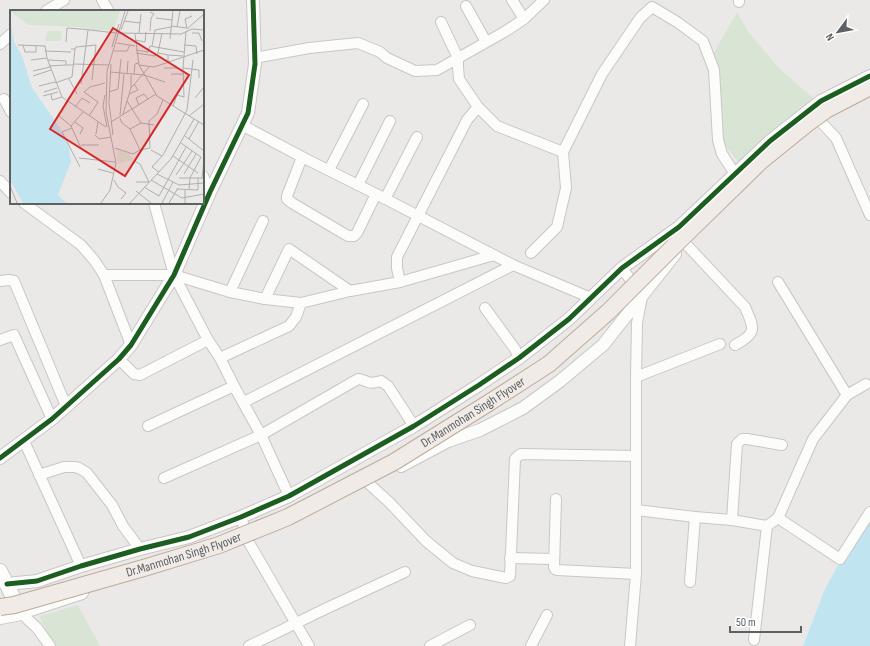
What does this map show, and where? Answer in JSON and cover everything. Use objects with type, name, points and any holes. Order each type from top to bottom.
[{"type":"highway","name":"Dr.Manmohan Singh Flyover","points":[[0,600],[24,596],[216,537],[263,520],[324,489],[451,418],[550,350],[784,134],[820,106],[870,79]]},
{"type":"highway","name":"Dr.Manmohan Singh Flyover","points":[[0,607],[36,599],[147,567],[219,544],[288,517],[394,462],[549,364],[608,312],[761,162],[814,118],[870,87]]},
{"type":"main road","points":[[0,571],[3,584],[21,613],[0,616]]},
{"type":"street","points":[[48,10],[64,0]]},
{"type":"street","points":[[102,0],[108,10]]},
{"type":"street","points":[[0,458],[52,419],[119,359],[131,345],[174,276],[210,192],[248,113],[254,64],[253,0]]},
{"type":"street","points":[[512,0],[524,19]]},
{"type":"street","points":[[254,58],[309,48],[358,43],[380,52],[388,58],[415,71],[437,70],[506,31],[524,19],[544,0]]},
{"type":"street","points":[[531,253],[557,227],[566,188],[562,152],[602,74],[648,4],[677,22],[703,41],[714,70],[718,140],[722,154],[735,174]]},
{"type":"street","points":[[466,6],[486,42]]},
{"type":"street","points":[[441,22],[458,58],[459,79],[478,107],[497,126],[562,152]]},
{"type":"street","points":[[0,44],[10,35]]},
{"type":"street","points":[[3,584],[38,581],[81,566],[189,536],[241,517],[289,496],[414,426],[519,358],[569,319],[622,268],[679,227],[770,141],[821,101],[870,76]]},
{"type":"street","points":[[50,646],[37,628],[21,613],[248,541],[275,530],[448,441],[480,430],[523,408],[560,381],[603,344],[684,242],[765,163],[793,139],[819,120],[853,100],[870,93]]},
{"type":"street","points":[[4,99],[10,110]]},
{"type":"street","points":[[329,170],[364,104]]},
{"type":"street","points":[[400,282],[397,268],[397,258],[467,120],[478,107]]},
{"type":"street","points":[[819,120],[836,138],[870,215]]},
{"type":"street","points":[[358,185],[390,121]]},
{"type":"street","points":[[242,125],[513,265],[591,298]]},
{"type":"street","points":[[302,157],[287,199],[348,236],[354,236],[381,196],[417,137]]},
{"type":"street","points":[[204,178],[210,192]]},
{"type":"street","points":[[0,181],[10,192]]},
{"type":"street","points":[[25,204],[81,245],[94,260],[104,275],[131,345]]},
{"type":"street","points":[[154,204],[174,276],[261,434],[289,496]]},
{"type":"street","points":[[230,292],[263,221]]},
{"type":"street","points":[[684,242],[745,307],[753,328],[748,338],[736,345]]},
{"type":"street","points":[[265,299],[289,249],[350,291]]},
{"type":"street","points":[[104,275],[174,276],[230,292],[265,299],[301,303],[350,291],[400,282],[494,255]]},
{"type":"street","points":[[244,402],[513,265]]},
{"type":"street","points":[[622,268],[642,296],[637,323],[636,574],[630,646]]},
{"type":"street","points":[[0,281],[14,281],[66,406]]},
{"type":"street","points":[[778,282],[846,395]]},
{"type":"street","points":[[220,358],[289,326],[296,317],[301,303]]},
{"type":"street","points":[[485,308],[515,349],[519,358]]},
{"type":"street","points":[[0,340],[14,335],[52,419]]},
{"type":"street","points":[[119,359],[134,374],[140,375],[208,340]]},
{"type":"street","points":[[636,377],[720,344]]},
{"type":"street","points":[[164,478],[261,434],[358,379],[373,383],[381,381],[388,386],[414,426]]},
{"type":"street","points":[[636,510],[732,520],[767,526],[778,518],[813,438],[846,395],[866,384]]},
{"type":"street","points":[[148,426],[234,386]]},
{"type":"street","points":[[732,520],[737,444],[742,439],[747,439],[782,445]]},
{"type":"street","points":[[24,441],[81,566]]},
{"type":"street","points":[[368,483],[426,541],[453,563],[472,571],[506,578],[510,576],[515,459],[518,456],[522,454],[636,456]]},
{"type":"street","points":[[39,475],[64,467],[79,468],[87,473],[112,505],[123,526],[140,549]]},
{"type":"street","points":[[556,499],[555,569],[636,574]]},
{"type":"street","points":[[778,518],[840,559],[870,512]]},
{"type":"street","points":[[241,517],[248,541],[309,646]]},
{"type":"street","points":[[690,582],[695,517]]},
{"type":"street","points":[[754,640],[767,526]]},
{"type":"street","points":[[510,558],[554,559]]},
{"type":"street","points":[[250,646],[324,609],[405,572]]},
{"type":"street","points":[[531,646],[547,615]]},
{"type":"street","points":[[430,646],[470,625]]},
{"type":"green space","points":[[737,12],[749,33],[779,68],[813,98],[740,164],[722,142],[720,78],[712,56]]},
{"type":"green space","points":[[78,605],[100,646],[54,646],[39,616]]},
{"type":"water","points":[[870,512],[870,646],[803,646],[825,589],[858,528]]},
{"type":"cycle path","points":[[0,458],[52,419],[119,359],[131,345],[174,275],[210,192],[248,113],[255,64],[253,0]]},
{"type":"cycle path","points":[[7,584],[37,581],[81,566],[189,537],[241,517],[289,496],[414,426],[519,358],[569,319],[622,268],[679,227],[770,141],[821,101],[870,76]]}]
